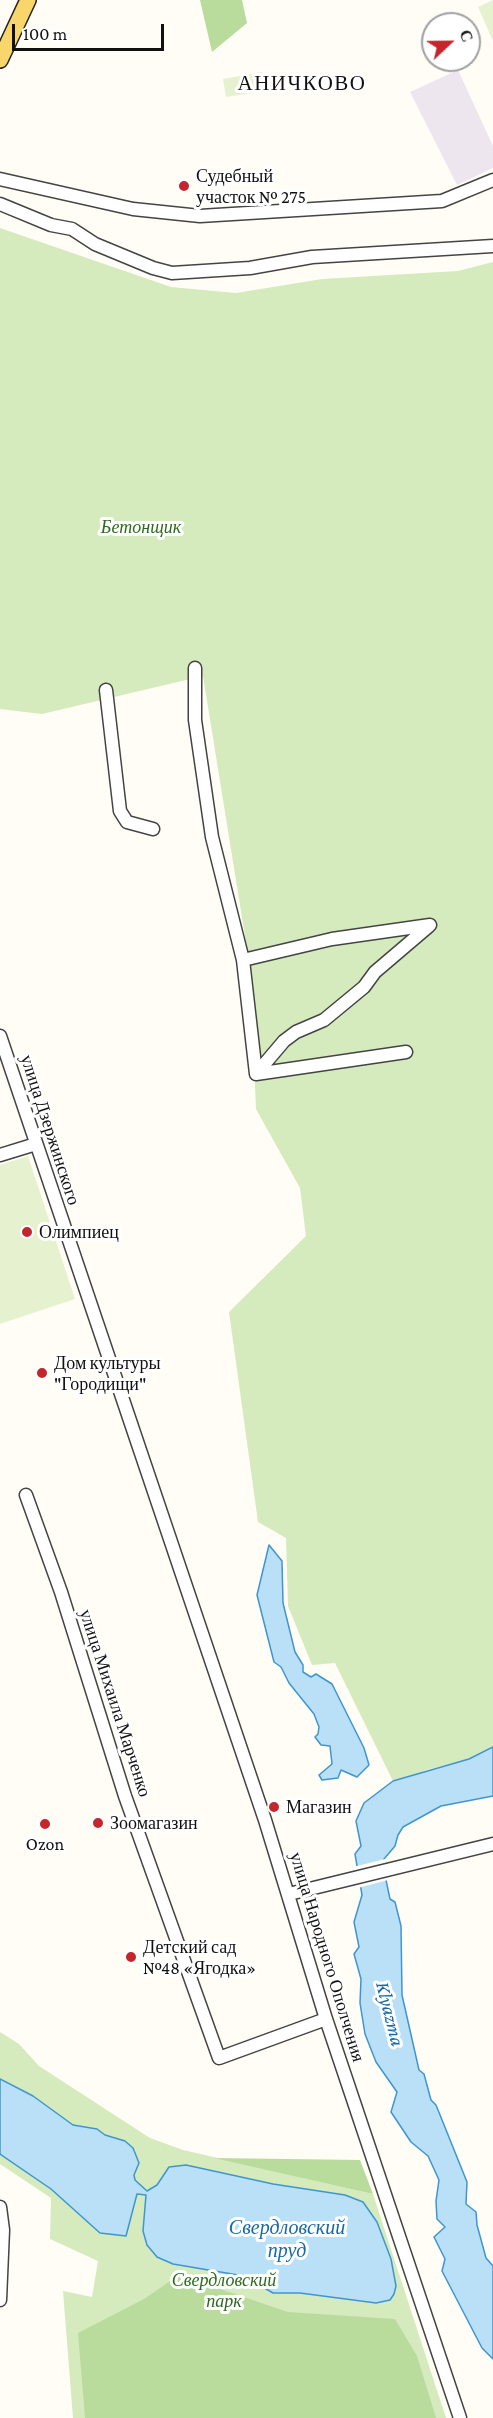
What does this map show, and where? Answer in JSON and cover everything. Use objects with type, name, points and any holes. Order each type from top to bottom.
[{"type":"main road","points":[[0,60],[28,0]]},
{"type":"street","points":[[0,178],[133,209],[200,216],[442,201],[493,180]]},
{"type":"street","points":[[0,204],[51,225],[72,229],[95,244],[153,268],[172,273],[250,267],[312,257],[493,246]]},
{"type":"street","points":[[195,668],[195,720],[212,837],[243,960],[256,1074]]},
{"type":"street","points":[[106,690],[120,811],[127,822],[153,829]]},
{"type":"street","points":[[243,960],[332,939],[430,925],[375,972],[364,987],[324,1020],[296,1032],[284,1041],[256,1074]]},
{"type":"street","name":"улица Дзержинского","points":[[0,1036],[158,1508]]},
{"type":"street","points":[[256,1074],[406,1052]]},
{"type":"street","points":[[0,1155],[36,1144]]},
{"type":"street","name":"улица Михаила Марченко","points":[[26,1495],[61,1592],[125,1796],[219,2058],[326,2019]]},
{"type":"street","name":"улица Народного Ополчения","points":[[158,1508],[289,1894],[326,2019],[460,2418]]},
{"type":"street","points":[[289,1894],[420,1860],[493,1844]]},
{"type":"street","points":[[0,2300],[1,2208]]},
{"type":"shaded area","points":[[454,72],[459,72],[493,146],[493,168],[457,185],[410,92]]},
{"type":"green space","points":[[200,0],[242,0],[247,23],[212,52]]},
{"type":"green space","points":[[493,0],[493,41],[481,12],[478,7]]},
{"type":"green space","points":[[262,72],[265,91],[226,97],[223,79]]},
{"type":"green space","name":"Бетонщик","points":[[0,228],[171,287],[236,293],[322,279],[458,271],[493,262],[493,1747],[469,1759],[426,1770],[410,1778],[393,1781],[335,1663],[312,1665],[288,1606],[286,1538],[258,1522],[229,1312],[306,1236],[300,1188],[256,1109],[250,967],[203,676],[42,714],[0,709]]},
{"type":"green space","name":"Олимпиец","points":[[28,1156],[75,1299],[0,1324],[0,1165]]},
{"type":"green space","name":"Свердловский парк","points":[[0,2032],[19,2044],[39,2066],[150,2138],[183,2150],[373,2194],[446,2418],[73,2418],[63,2291],[92,2297],[98,2261],[50,2239],[51,2198],[0,2164]]},
{"type":"green space","points":[[214,2158],[360,2160],[373,2194]]},
{"type":"green space","points":[[179,2275],[288,2312],[395,2319],[417,2356],[436,2418],[85,2418],[78,2333],[144,2299]]},
{"type":"water","points":[[269,1545],[282,1561],[283,1603],[295,1652],[303,1665],[303,1672],[311,1677],[316,1674],[332,1684],[364,1748],[369,1765],[357,1777],[341,1770],[338,1778],[322,1780],[319,1775],[332,1764],[330,1746],[321,1745],[315,1737],[319,1727],[314,1714],[289,1683],[281,1667],[274,1662],[257,1595]]},
{"type":"water","name":"Klyazma","points":[[493,1747],[493,1796],[441,1806],[403,1827],[395,1846],[384,1859],[383,1866],[390,1899],[395,1902],[401,1926],[402,1995],[419,2070],[424,2074],[431,2100],[436,2105],[467,2182],[466,2204],[476,2212],[486,2258],[493,2266],[493,2359],[482,2348],[442,2271],[445,2259],[434,2237],[445,2227],[437,2219],[436,2201],[439,2180],[428,2156],[411,2142],[391,2112],[397,2092],[376,2062],[365,2034],[360,2003],[361,1979],[354,1954],[359,1947],[354,1922],[362,1895],[355,1854],[361,1846],[356,1821],[364,1803],[393,1781],[469,1759]]},
{"type":"water","name":"Свердловский пруд","points":[[0,2079],[33,2096],[73,2125],[97,2129],[105,2135],[125,2141],[133,2148],[139,2163],[134,2175],[135,2180],[147,2191],[157,2185],[169,2167],[186,2165],[273,2184],[345,2195],[363,2202],[377,2222],[391,2259],[396,2286],[394,2294],[390,2300],[376,2303],[300,2293],[273,2293],[244,2276],[173,2264],[157,2257],[147,2245],[143,2231],[146,2195],[137,2194],[126,2236],[100,2233],[51,2189],[0,2154]]},
{"type":"pier","points":[[389,1858],[386,1866],[388,1880],[358,1888],[353,1867]]},
{"type":"place","name":"Судебный участок № 275","points":[[184,186]]},
{"type":"place","name":"Олимпиец","points":[[27,1232]]},
{"type":"place","name":"Дом культуры \"Городищи\"","points":[[42,1373]]},
{"type":"place","name":"Магазин","points":[[274,1807]]},
{"type":"place","name":"Зоомагазин","points":[[98,1823]]},
{"type":"place","name":"Ozon","points":[[45,1824]]},
{"type":"place","name":"Детский сад №48 «Ягодка»","points":[[131,1957]]},
{"type":"district","name":"АНИЧКОВО","points":[[302,84]]}]
